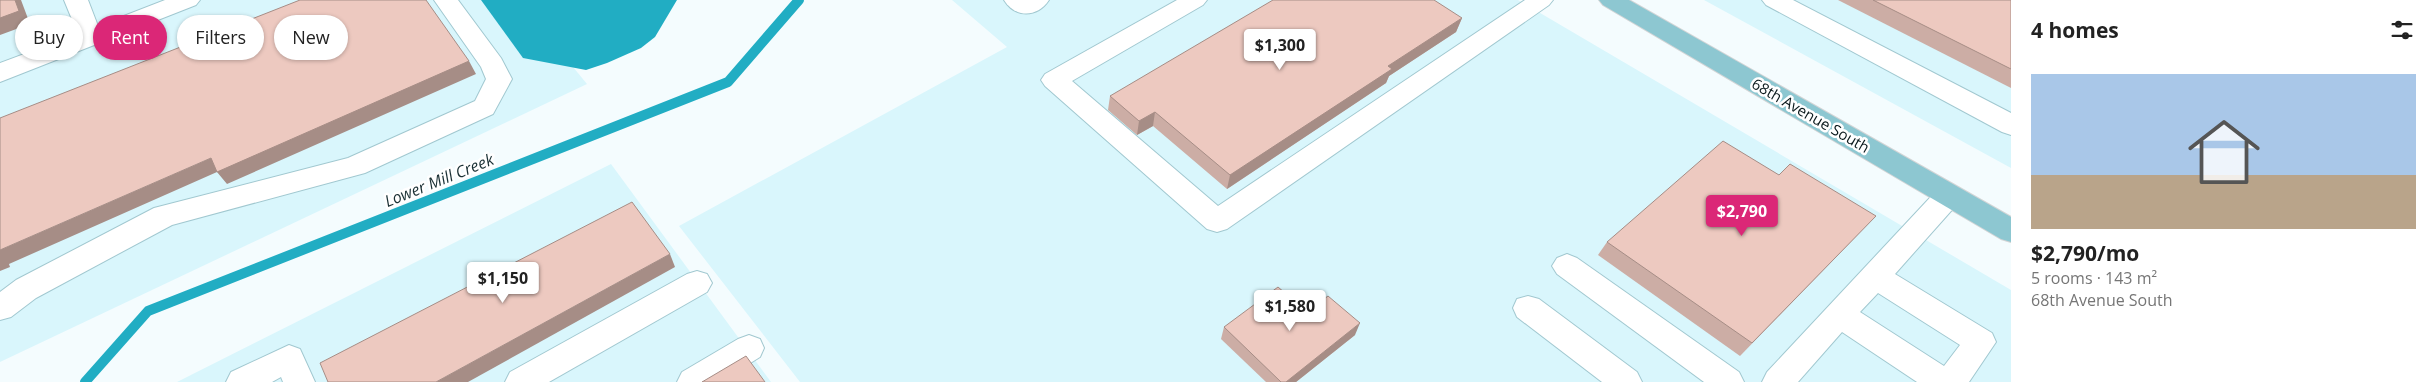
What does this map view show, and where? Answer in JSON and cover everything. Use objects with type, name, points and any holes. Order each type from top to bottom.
[{"type":"main road","name":"68th Avenue South","points":[[1611,0],[2011,231]]},
{"type":"lane","points":[[76,0],[91,38]]},
{"type":"lane","points":[[0,73],[188,0]]},
{"type":"lane","points":[[0,308],[26,289],[164,216],[355,166],[484,107],[499,79],[492,64],[446,0]]},
{"type":"lane","points":[[1016,0],[1024,7],[1037,0]]},
{"type":"lane","points":[[1195,0],[1054,80],[1217,221],[1542,0]]},
{"type":"lane","points":[[1774,0],[2011,125]]},
{"type":"lane","points":[[1779,382],[1949,195]]},
{"type":"lane","points":[[1567,266],[1728,382]]},
{"type":"lane","points":[[1876,276],[1981,342],[1950,382]]},
{"type":"lane","points":[[521,382],[697,283]]},
{"type":"lane","points":[[1528,308],[1626,382]]},
{"type":"lane","points":[[1840,315],[1943,382]]},
{"type":"lane","points":[[693,382],[749,348]]},
{"type":"lane","points":[[242,382],[289,358],[298,382]]},
{"type":"shaded area","points":[[0,0],[518,0],[587,84],[0,362]]},
{"type":"shaded area","points":[[952,0],[1518,0],[2011,290],[2011,382],[800,382],[679,226],[1007,47]]},
{"type":"shaded area","points":[[1704,0],[2011,0],[2011,168]]},
{"type":"shaded area","points":[[611,164],[771,382],[177,382]]},
{"type":"water","points":[[481,0],[677,0],[655,37],[641,48],[586,70],[523,58]]},
{"type":"building","points":[[0,0],[15,0],[19,11],[0,18]]},
{"type":"building","points":[[300,0],[426,0],[469,61],[217,172],[211,158],[0,250],[0,118],[147,60],[167,60],[167,52],[177,48],[177,60],[264,60],[264,15],[262,15]]},
{"type":"building","points":[[1273,0],[1434,0],[1462,18],[1388,66],[1392,69],[1230,175],[1155,112],[1139,121],[1110,96]]},
{"type":"building","points":[[1873,0],[2011,0],[2011,69]]},
{"type":"building","points":[[1723,141],[1779,175],[1790,164],[1876,216],[1752,343],[1607,242]]},
{"type":"building","points":[[632,202],[670,254],[436,382],[328,382],[320,363]]},
{"type":"building","points":[[1278,287],[1307,312],[1328,296],[1360,323],[1286,382],[1281,382],[1224,327]]},
{"type":"building","points":[[746,356],[765,382],[702,382]]},
{"type":"waterway","name":"Lower Mill Creek","points":[[85,382],[148,311],[728,82],[799,0]]}]
